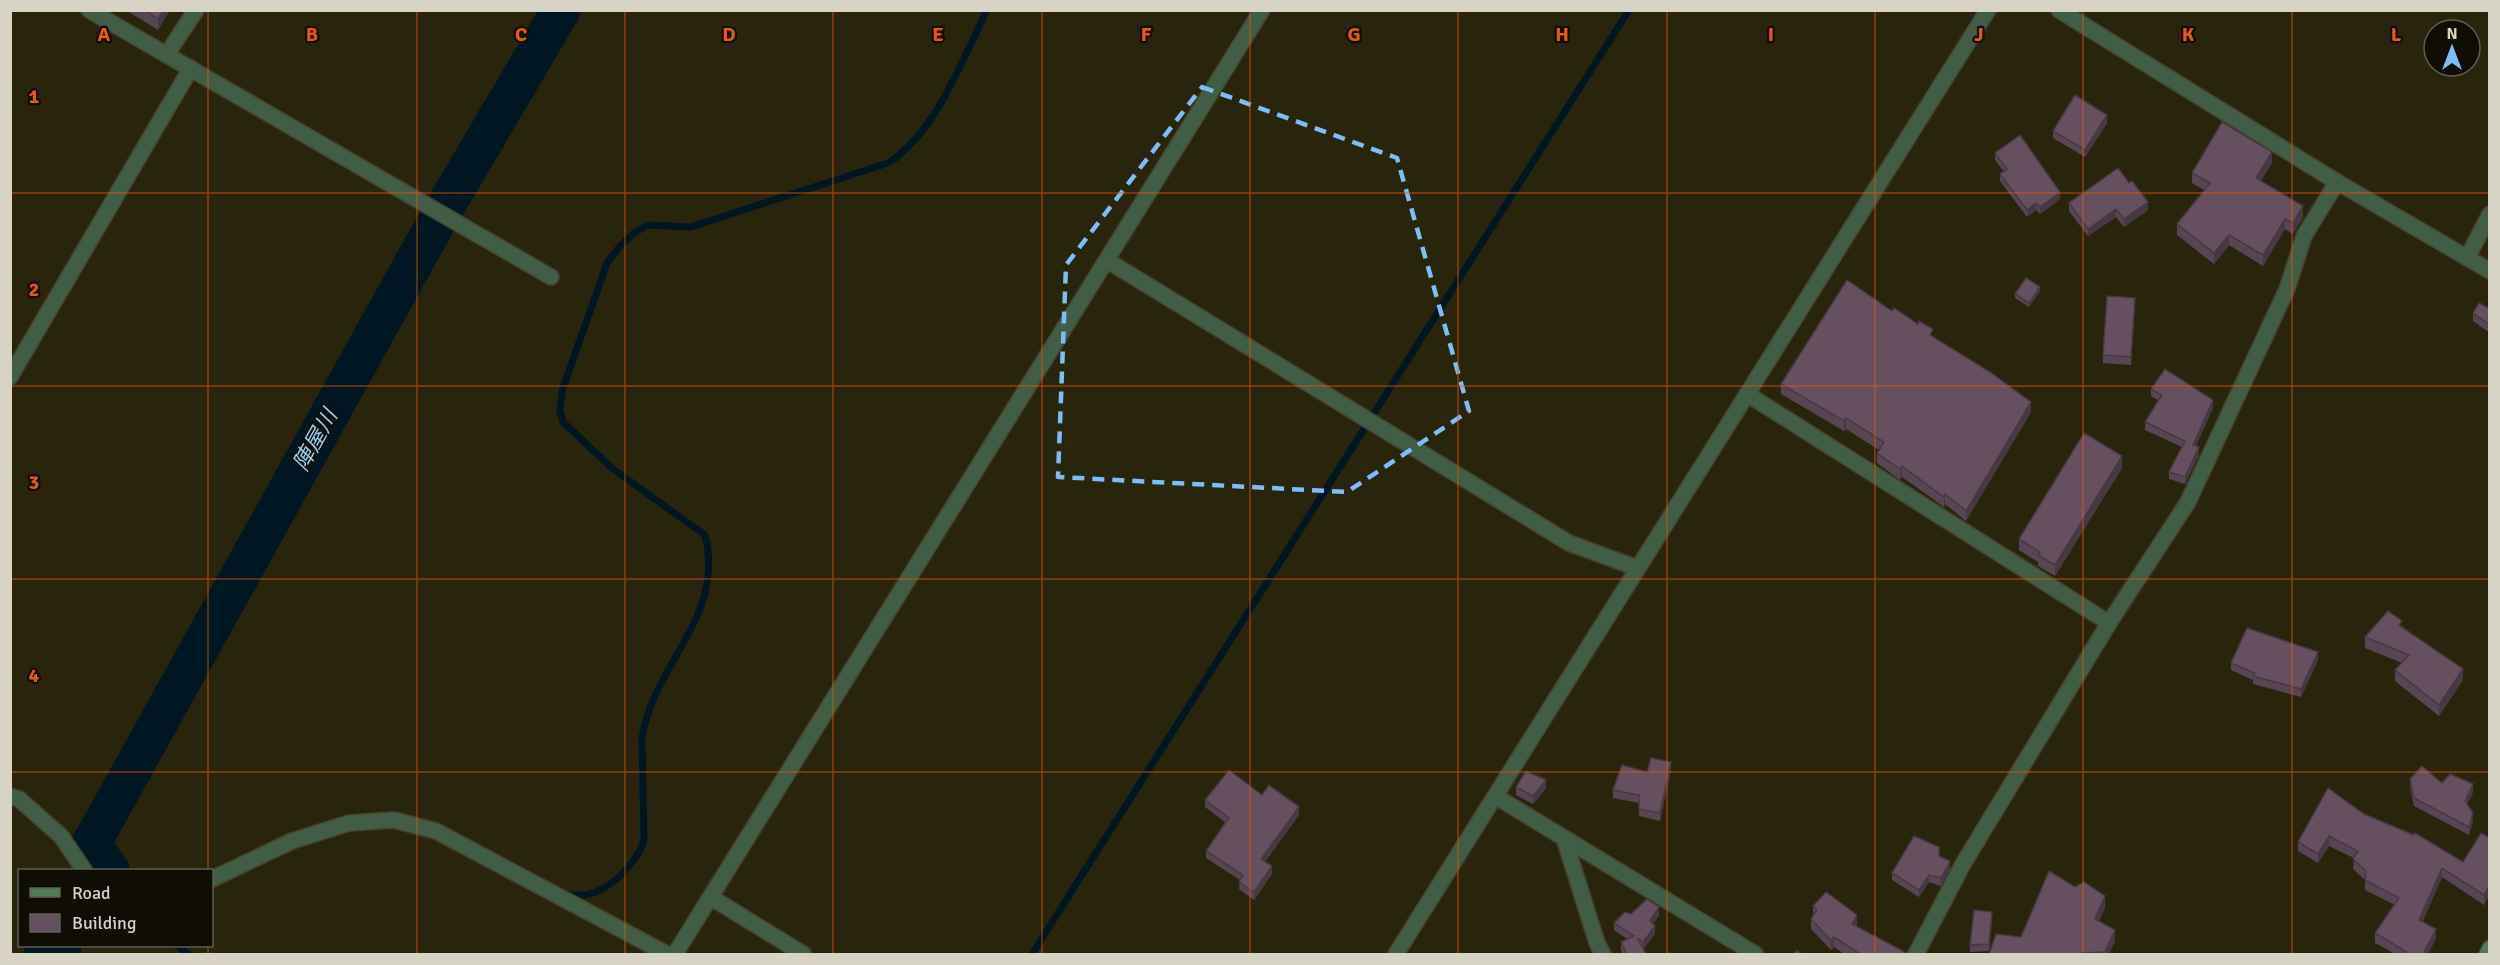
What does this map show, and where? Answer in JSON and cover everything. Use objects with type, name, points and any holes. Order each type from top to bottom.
[{"type":"main road","points":[[2487,954],[2490,948]]},
{"type":"street","points":[[89,10],[551,277]]},
{"type":"street","points":[[167,54],[196,10]]},
{"type":"street","points":[[675,954],[712,898],[1262,10]]},
{"type":"street","points":[[1396,954],[1988,10]]},
{"type":"street","points":[[2059,10],[2337,182],[2490,271]]},
{"type":"street","points":[[10,377],[191,68]]},
{"type":"street","points":[[1916,954],[1964,864],[2109,623],[2188,502],[2287,289],[2304,236],[2337,182]]},
{"type":"street","points":[[2467,258],[2490,214]]},
{"type":"street","points":[[1108,261],[1569,543],[1637,568]]},
{"type":"street","points":[[1747,394],[2109,623]]},
{"type":"street","points":[[10,795],[19,799],[61,836],[83,869]]},
{"type":"street","points":[[1495,796],[1755,954]]},
{"type":"street","points":[[213,879],[292,841],[349,823],[394,820],[436,831],[667,954]]},
{"type":"street","points":[[1564,838],[1597,943],[1604,954]]},
{"type":"street","points":[[712,898],[802,954]]},
{"type":"highlighted area","points":[[1202,87],[1397,158],[1469,411],[1347,492],[1058,477],[1066,265]]},
{"type":"building","points":[[145,10],[163,10],[158,19]]},
{"type":"building","points":[[2075,95],[2107,115],[2085,150],[2053,131]]},
{"type":"building","points":[[2222,122],[2272,152],[2256,178],[2303,206],[2293,223],[2285,219],[2263,255],[2229,235],[2214,253],[2177,224],[2210,183],[2192,173]]},
{"type":"building","points":[[2020,135],[2060,192],[2040,207],[2036,203],[2027,210],[2000,174],[2007,169],[1995,153]]},
{"type":"building","points":[[2118,168],[2129,183],[2132,181],[2148,202],[2124,219],[2116,209],[2088,229],[2069,203]]},
{"type":"building","points":[[2026,278],[2040,287],[2029,303],[2015,294]]},
{"type":"building","points":[[1847,280],[1892,311],[1894,308],[1918,324],[1919,321],[1933,329],[1930,335],[1990,372],[2031,402],[1966,511],[1945,494],[1944,497],[1902,466],[1900,469],[1877,453],[1884,442],[1846,418],[1844,421],[1781,384]]},
{"type":"building","points":[[2107,296],[2135,298],[2131,357],[2103,355]]},
{"type":"building","points":[[2479,303],[2490,309],[2490,325],[2473,313]]},
{"type":"building","points":[[2165,369],[2213,400],[2193,445],[2199,447],[2185,477],[2169,472],[2185,441],[2145,422],[2162,395],[2151,389]]},
{"type":"building","points":[[2084,433],[2122,456],[2055,565],[2038,555],[2040,552],[2019,539]]},
{"type":"building","points":[[2388,611],[2402,621],[2399,625],[2463,669],[2439,705],[2395,670],[2409,655],[2365,637]]},
{"type":"building","points":[[2247,628],[2318,652],[2301,689],[2253,676],[2255,673],[2231,663]]},
{"type":"building","points":[[1651,758],[1671,762],[1660,813],[1639,809],[1639,795],[1613,790],[1622,765],[1647,772]]},
{"type":"building","points":[[2422,766],[2442,783],[2450,774],[2473,784],[2465,801],[2473,813],[2469,827],[2414,798],[2410,779]]},
{"type":"building","points":[[1229,770],[1262,795],[1269,785],[1299,807],[1261,859],[1272,866],[1254,892],[1239,882],[1243,875],[1206,851],[1229,818],[1205,800]]},
{"type":"building","points":[[1526,771],[1546,780],[1533,796],[1516,787]]},
{"type":"building","points":[[2328,788],[2364,814],[2414,835],[2415,833],[2463,862],[2481,833],[2490,838],[2490,884],[2484,895],[2442,868],[2419,920],[2436,929],[2423,954],[2410,954],[2375,933],[2399,898],[2365,880],[2366,871],[2353,859],[2358,851],[2329,836],[2318,854],[2298,842]]},
{"type":"building","points":[[1914,836],[1939,847],[1939,856],[1950,861],[1941,878],[1929,875],[1919,890],[1892,873]]},
{"type":"building","points":[[2049,871],[2075,887],[2084,882],[2105,896],[2095,919],[2115,930],[2105,952],[1989,954],[1996,934],[2021,937]]},
{"type":"building","points":[[1826,892],[1857,915],[1852,924],[1907,954],[1860,954],[1834,937],[1831,940],[1811,919],[1817,910],[1813,906]]},
{"type":"building","points":[[1647,899],[1659,907],[1650,921],[1655,926],[1643,942],[1637,938],[1646,954],[1627,954],[1621,942],[1634,936],[1614,923],[1625,912],[1631,914]]},
{"type":"building","points":[[1974,910],[1992,912],[1989,944],[1970,945]]},
{"type":"waterway","name":"陣屋川","points":[[109,869],[91,844],[442,212],[561,10]]},
{"type":"waterway","points":[[567,894],[591,893],[614,881],[633,862],[644,840],[642,739],[648,712],[697,616],[705,591],[709,565],[705,535],[613,469],[563,422],[560,411],[562,391],[607,263],[621,245],[634,233],[648,225],[691,227],[888,163],[905,150],[934,115],[987,10]]},
{"type":"waterway","points":[[1032,954],[1629,10]]},
{"type":"waterway","name":"陣屋川","points":[[43,954],[60,947]]},
{"type":"waterway","points":[[179,947],[188,954]]}]
